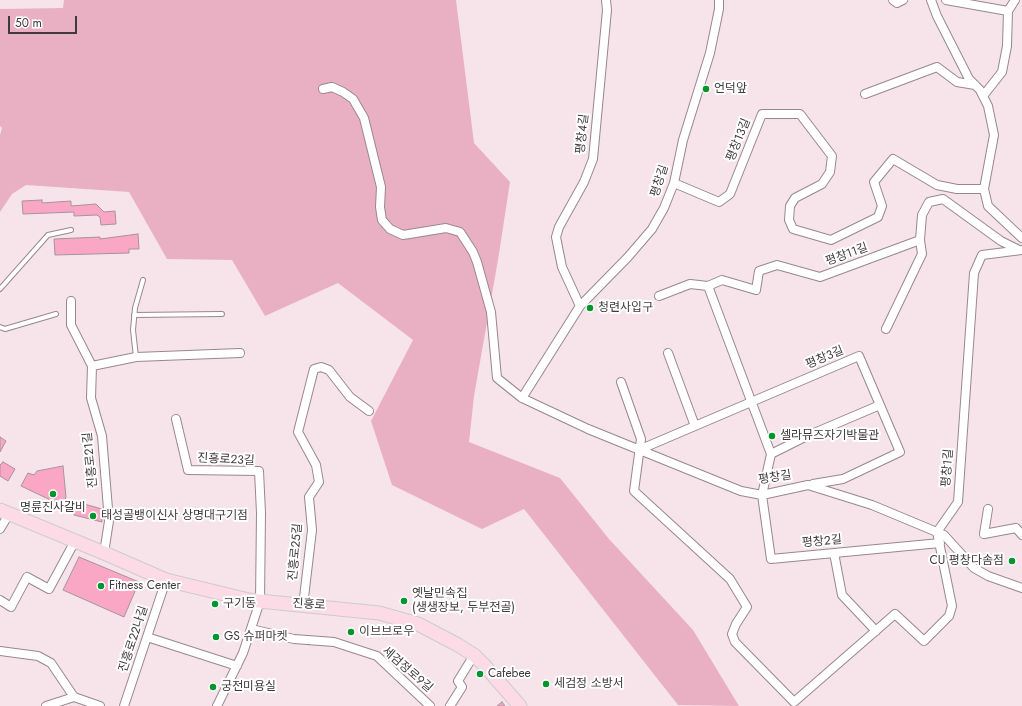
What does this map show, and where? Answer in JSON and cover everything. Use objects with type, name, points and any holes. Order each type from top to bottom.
[{"type":"main road","name":"진흥로","points":[[4,512],[166,580],[260,601],[303,606],[338,607],[379,613],[426,628],[474,655],[520,706]]},
{"type":"street","name":"평창4길","points":[[580,306],[562,266],[556,237],[559,227],[584,182],[593,159],[607,10],[606,0]]},
{"type":"street","name":"평창길","points":[[522,398],[580,306],[628,257],[652,229],[664,208],[674,183],[683,140],[710,52],[719,9],[719,0]]},
{"type":"street","points":[[893,0],[897,3],[903,0]]},
{"type":"street","points":[[931,0],[937,16],[966,74],[983,96],[988,106],[994,135],[984,188],[988,206],[1022,238]]},
{"type":"street","points":[[946,0],[1008,11]]},
{"type":"street","points":[[983,96],[1002,72],[1007,46],[1008,11],[1015,0]]},
{"type":"street","points":[[865,94],[938,66],[957,82],[975,85]]},
{"type":"street","name":"평창길","points":[[323,89],[332,87],[353,99],[364,118],[381,187],[380,207],[382,220],[390,229],[403,235],[446,228],[460,232],[464,238],[477,262],[491,312],[497,378],[522,398],[588,429],[641,449],[741,491],[762,495],[808,485],[872,505],[944,535],[974,568],[988,576],[1022,588]]},
{"type":"street","name":"평창13길","points":[[674,183],[719,202],[730,194],[762,114],[800,114],[832,156],[830,172],[822,184],[795,198],[790,206],[789,220],[793,229],[830,240],[878,217],[882,206],[874,182],[893,159],[937,185],[957,189],[984,188]]},
{"type":"street","points":[[886,330],[922,254],[920,240],[922,215],[929,202],[943,199],[1001,241],[1022,250]]},
{"type":"street","name":"평창11길","points":[[659,296],[690,284],[708,286],[722,280],[756,290],[759,271],[777,265],[820,277],[920,240]]},
{"type":"street","name":"평창1길","points":[[937,532],[958,502],[974,273],[982,255],[1022,250]]},
{"type":"street","points":[[708,286],[771,454],[762,495]]},
{"type":"street","name":"진흥로21길","points":[[71,301],[71,325],[92,366],[91,398],[102,436],[109,521],[104,553]]},
{"type":"street","points":[[92,366],[136,357],[240,353]]},
{"type":"street","points":[[668,353],[695,426]]},
{"type":"street","name":"평창3길","points":[[641,449],[859,356],[900,452],[843,479],[808,485]]},
{"type":"street","name":"진흥로25길","points":[[303,606],[312,530],[309,497],[319,482],[316,464],[298,432],[314,369],[321,367],[329,370],[350,398],[369,411]]},
{"type":"street","points":[[621,382],[641,439],[641,449],[634,481],[634,491],[730,579],[747,607],[736,624],[732,634],[735,642],[794,702],[894,614],[924,641],[949,616],[952,606],[937,532]]},
{"type":"street","points":[[771,454],[807,436],[880,405]]},
{"type":"street","name":"진흥로23길","points":[[176,419],[188,470],[259,471],[261,513],[260,601]]},
{"type":"street","name":"평창2길","points":[[762,495],[771,559],[940,543]]},
{"type":"street","points":[[988,509],[984,534],[1016,528],[1022,535]]},
{"type":"street","name":"진흥로","points":[[0,529],[4,512]]},
{"type":"street","points":[[0,600],[11,607],[27,576],[49,589],[75,541]]},
{"type":"street","points":[[834,553],[842,595],[876,631]]},
{"type":"street","name":"진흥로22나길","points":[[124,706],[166,580]]},
{"type":"street","points":[[217,706],[237,666],[260,601]]},
{"type":"street","name":"세검정로9길","points":[[251,629],[294,638],[334,642],[376,656],[430,706]]},
{"type":"street","points":[[147,637],[237,666]]},
{"type":"street","points":[[0,651],[38,656],[51,663],[74,697],[100,706]]},
{"type":"street","points":[[450,706],[462,687],[458,681],[474,655]]},
{"type":"street","points":[[46,706],[74,697]]},
{"type":"lane","points":[[0,289],[48,234],[70,230]]},
{"type":"lane","points":[[136,357],[133,330],[134,315],[143,280]]},
{"type":"lane","points":[[0,327],[5,328],[56,314]]},
{"type":"lane","points":[[134,315],[222,314]]},
{"type":"shaded area","points":[[64,0],[456,0],[474,143],[510,182],[474,396],[469,442],[560,478],[609,539],[693,630],[739,706],[678,705],[524,509],[482,529],[392,485],[371,421],[413,340],[338,283],[265,316],[232,260],[167,259],[129,192],[26,185],[12,194],[0,212],[0,135],[2,128],[0,126],[0,9],[63,8]]},
{"type":"building","points":[[42,200],[42,203],[71,201],[71,206],[96,204],[104,212],[115,211],[116,224],[101,225],[100,217],[97,215],[74,216],[74,212],[23,214],[22,201]]},
{"type":"building","points":[[138,234],[139,249],[129,249],[129,253],[55,255],[54,239],[100,237],[100,239]]},
{"type":"building","points":[[0,437],[6,441],[0,452]]},
{"type":"building","points":[[3,462],[15,469],[8,481],[0,476],[0,465]]},
{"type":"building","points":[[63,466],[66,497],[64,502],[59,504],[21,486],[28,473],[34,475],[37,471]]},
{"type":"building","points":[[77,502],[102,509],[102,522],[74,515]]},
{"type":"building","name":"Fitness Center","points":[[79,557],[139,582],[124,617],[63,590]]},
{"type":"building","points":[[502,702],[505,706],[497,706]]},
{"type":"place","name":"언덕앞","points":[[706,89]]},
{"type":"place","name":"청련사입구","points":[[590,308]]},
{"type":"place","name":"셀라뮤즈자기박물관","points":[[772,436]]},
{"type":"place","name":"명륜진사갈비","points":[[53,494]]},
{"type":"place","name":"태성골뱅이신사 상명대구기점","points":[[93,516]]},
{"type":"place","name":"CU 평창다솜점","points":[[1012,561]]},
{"type":"place","name":"Fitness Center","points":[[101,586]]},
{"type":"place","name":"옛날민속집 (생생장보, 두부전골)","points":[[404,601]]},
{"type":"place","name":"구기동","points":[[215,604]]},
{"type":"place","name":"이브브로우","points":[[351,632]]},
{"type":"place","name":"GS 슈퍼마켓","points":[[216,637]]},
{"type":"place","name":"Cafebee","points":[[480,674]]},
{"type":"place","name":"세검정 소방서","points":[[546,684]]},
{"type":"place","name":"궁전미용실","points":[[213,687]]}]
